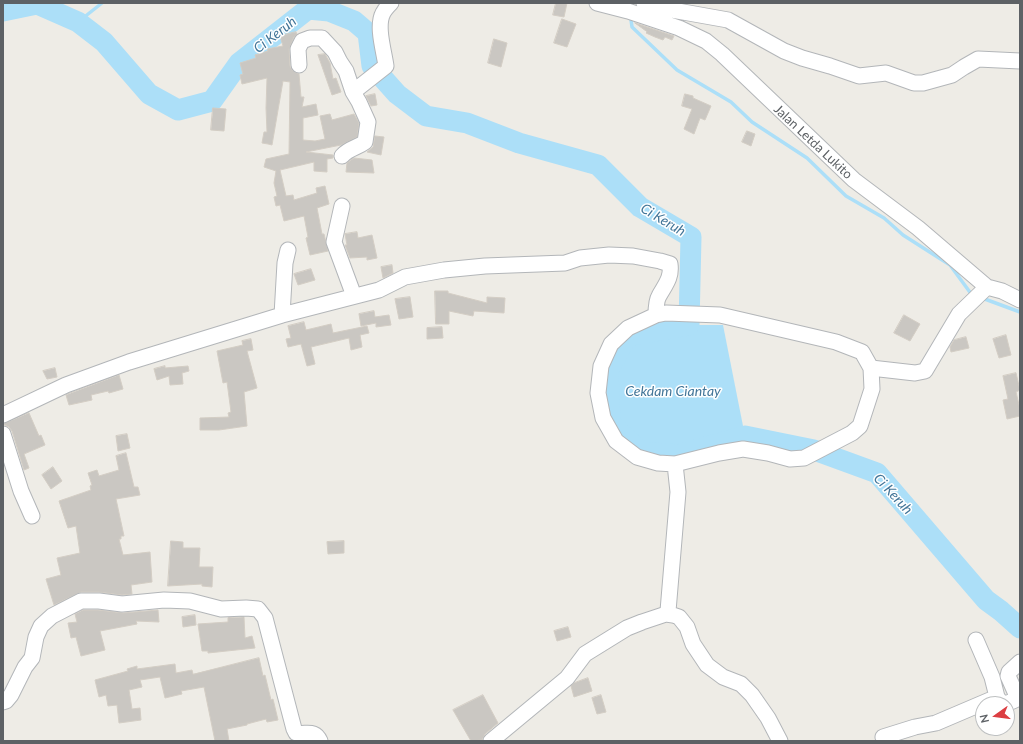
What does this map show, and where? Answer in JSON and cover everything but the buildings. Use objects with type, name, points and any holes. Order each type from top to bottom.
[{"type":"street","points":[[353,92],[386,66],[380,31],[380,22],[383,13],[391,3]]},
{"type":"street","name":"Jalan Letda Lukito","points":[[597,3],[634,9],[706,41],[854,180],[918,228],[982,292],[1002,291],[1020,300]]},
{"type":"street","points":[[634,9],[672,10],[728,20],[784,51],[860,76],[886,72],[914,83],[923,83],[952,75],[964,66],[978,59],[1020,61]]},
{"type":"street","points":[[299,65],[298,49],[302,41],[310,38],[322,38],[335,52],[346,71],[353,92],[368,122],[365,142],[360,146],[347,150],[342,156]]},
{"type":"street","points":[[342,206],[334,242],[354,296]]},
{"type":"street","points":[[282,315],[285,263],[288,250]]},
{"type":"street","points":[[3,415],[66,385],[129,362],[282,315],[379,290],[405,277],[444,270],[485,266],[565,263],[594,256],[622,254],[660,261],[670,264],[671,272],[666,286],[658,297],[656,309],[661,314]]},
{"type":"street","points":[[871,368],[915,373],[925,371],[959,314],[982,292]]},
{"type":"street","points":[[661,314],[720,315],[836,342],[862,352],[871,368],[872,389],[860,426],[840,440],[804,458],[790,459],[768,453],[743,449],[718,453],[675,464],[658,463],[637,457],[616,441],[603,418],[598,393],[601,366],[611,344],[628,328],[661,314]]},
{"type":"street","points":[[3,434],[21,491],[32,516]]},
{"type":"street","points":[[666,614],[678,492],[675,464]]},
{"type":"street","points":[[3,702],[6,701],[11,695],[25,667],[32,658],[36,637],[41,626],[52,616],[81,601],[98,601],[122,604],[164,600],[190,602],[221,609],[258,609],[264,618],[294,729],[296,733],[300,734],[313,733],[320,741]]},
{"type":"street","points":[[491,741],[567,678],[584,654],[627,628],[666,614],[679,617],[687,627],[693,644],[707,665],[723,677],[741,684],[752,695],[768,718],[780,741]]},
{"type":"street","points":[[976,640],[992,677],[997,696]]},
{"type":"street","points":[[1015,700],[1016,694],[1008,676],[1009,672],[1016,664],[1020,662]]},
{"type":"street","points":[[883,737],[915,727],[936,723],[975,706]]},
{"type":"water","name":"Cekdam Ciantay","points":[[689,325],[723,325],[745,436],[732,445],[678,455],[641,452],[610,423],[608,371],[628,337]]},
{"type":"waterway","points":[[78,22],[102,3]]},
{"type":"waterway","name":"Ci Keruh","points":[[3,11],[37,4],[78,22],[104,42],[149,94],[178,110],[212,101],[239,63],[308,9],[329,11],[354,21],[368,33],[372,66],[397,94],[426,116],[467,123],[519,143],[598,165],[640,207],[691,237],[689,325],[627,336],[608,371],[610,423],[641,452],[678,455],[745,436],[814,450],[877,473],[986,600],[1020,628]]},
{"type":"waterway","points":[[632,16],[632,27],[677,70],[731,102],[752,122],[807,158],[846,196],[884,218],[903,235],[950,265],[972,295]]},
{"type":"waterway","points":[[982,298],[1020,312]]}]
